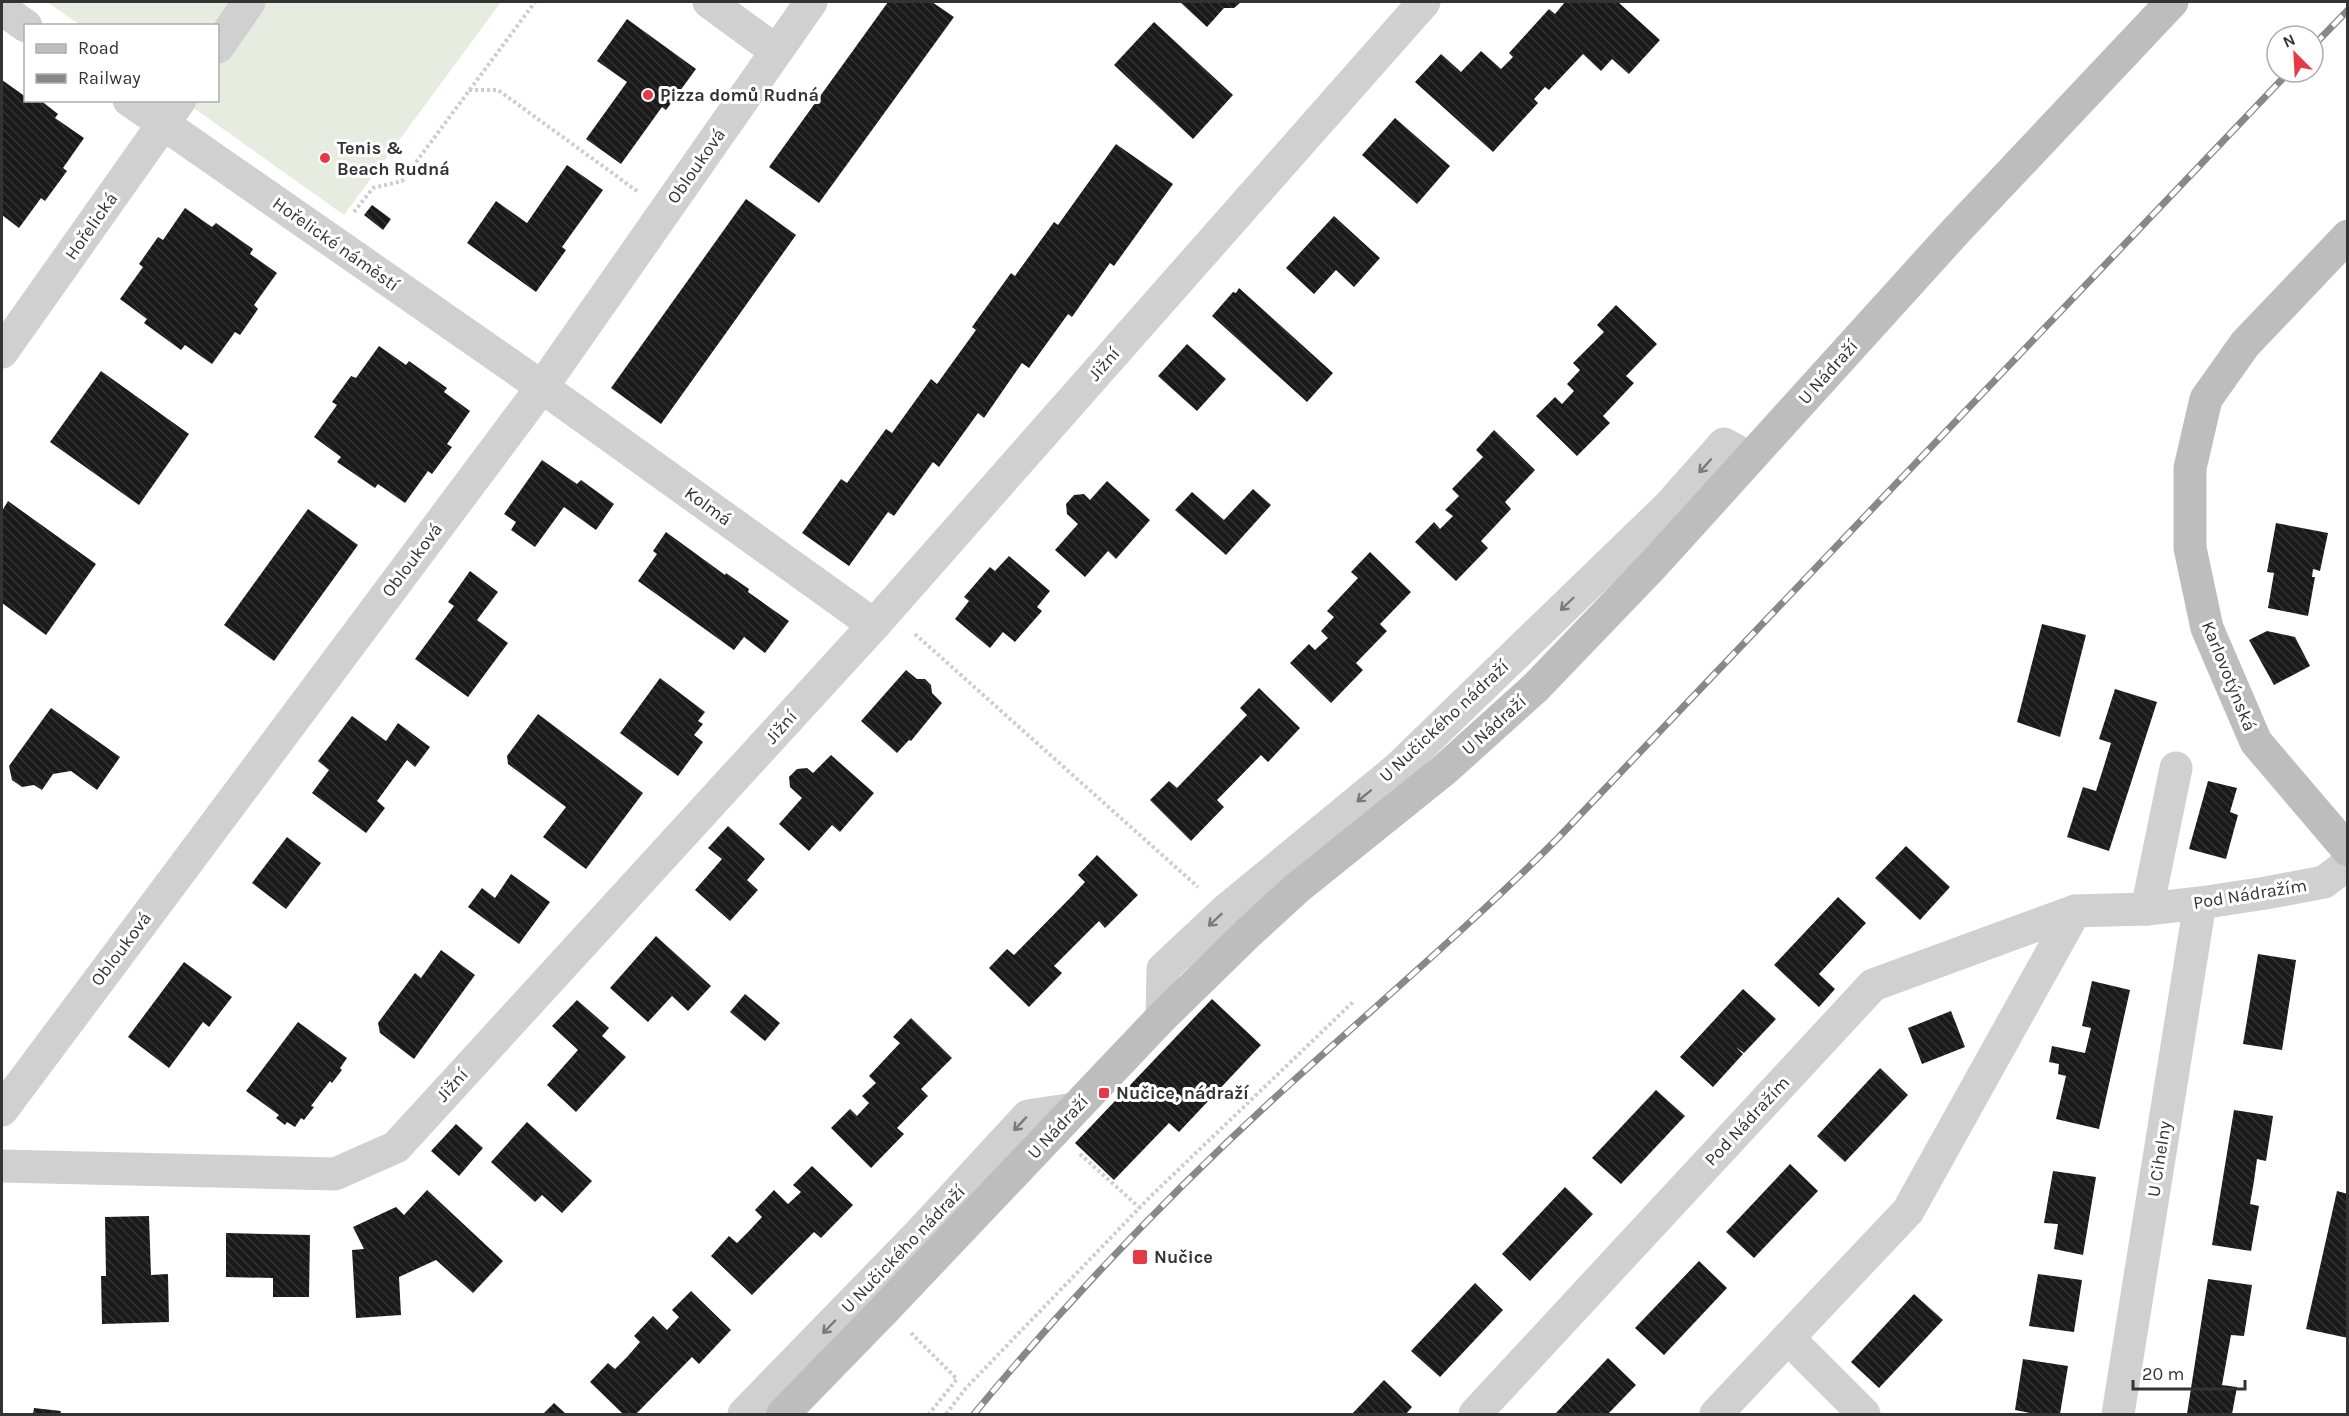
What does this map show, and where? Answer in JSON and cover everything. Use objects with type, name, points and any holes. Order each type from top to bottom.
[{"type":"street","points":[[219,46],[249,2]]},
{"type":"street","points":[[710,2],[776,51]]},
{"type":"street","name":"Oblouková","points":[[2,1110],[542,387],[811,2]]},
{"type":"street","name":"Jižní","points":[[2,1166],[335,1174],[396,1147],[881,617],[1424,2]]},
{"type":"street","name":"U Nádraží","points":[[783,1414],[1162,1017],[1248,933],[1296,889],[1444,770],[1534,688],[1655,563],[1962,225],[2172,2]]},
{"type":"street","points":[[2,9],[24,25]]},
{"type":"street","name":"Hořelické náměstí","points":[[136,102],[172,113],[331,241],[542,387]]},
{"type":"street","name":"Hořelická","points":[[2,352],[172,113]]},
{"type":"street","name":"Karlovotýnská","points":[[2348,236],[2245,344],[2206,399],[2190,468],[2190,548],[2207,628],[2256,742],[2348,850]]},
{"type":"street","name":"Kolmá","points":[[542,387],[881,617]]},
{"type":"street","name":"U Nučického nádraží","points":[[1162,1017],[1162,969],[1226,910],[1397,769],[1670,505],[1725,444],[1750,458]]},
{"type":"street","points":[[2147,909],[2175,768]]},
{"type":"street","name":"Pod Nádražím","points":[[1475,1414],[1873,985],[2075,911],[2147,909],[2200,903],[2324,882],[2348,864]]},
{"type":"street","name":"U Cihelny","points":[[2118,1414],[2200,903]]},
{"type":"street","points":[[1716,1414],[1908,1211],[2075,911]]},
{"type":"street","name":"U Nučického nádraží","points":[[744,1414],[920,1233],[1028,1116],[1074,1109]]},
{"type":"street","points":[[1789,1339],[1864,1414]]},
{"type":"path","points":[[331,241],[373,188],[402,181],[535,2]]},
{"type":"path","points":[[469,90],[498,90],[664,211]]},
{"type":"path","points":[[881,617],[1226,910]]},
{"type":"path","points":[[946,1414],[966,1388],[1140,1208],[1353,1002]]},
{"type":"path","points":[[1076,1150],[1140,1208]]},
{"type":"path","points":[[886,1308],[957,1379],[929,1414]]},
{"type":"shaded area","name":"Tenis & Beach Rudná","points":[[47,2],[501,2],[344,215],[185,102],[219,102],[219,24],[79,24]]},
{"type":"building","points":[[888,2],[932,2],[954,17],[819,203],[769,167]]},
{"type":"building","points":[[1180,2],[1241,2],[1234,8],[1224,8],[1207,27]]},
{"type":"building","points":[[1565,2],[1618,2],[1660,40],[1629,74],[1612,59],[1601,71],[1583,54],[1549,90],[1545,87],[1534,99],[1538,103],[1493,152],[1415,82],[1441,54],[1461,72],[1481,51],[1501,69],[1513,57],[1509,53],[1549,9],[1555,14]]},
{"type":"building","name":"Pizza domů Rudná","points":[[627,19],[696,69],[666,110],[662,107],[621,164],[586,139],[627,82],[597,61]]},
{"type":"building","points":[[1154,22],[1233,95],[1193,139],[1114,65]]},
{"type":"building","points":[[2,80],[24,96],[24,102],[43,102],[58,114],[55,118],[84,138],[63,168],[67,171],[45,201],[41,198],[19,228],[2,215]]},
{"type":"building","points":[[1395,118],[1450,166],[1417,204],[1362,155]]},
{"type":"building","points":[[1116,144],[1173,184],[1114,266],[1110,263],[1072,317],[1068,314],[1029,368],[1022,363],[984,418],[978,413],[939,467],[933,462],[894,516],[888,512],[849,566],[802,533],[841,479],[847,483],[886,429],[892,433],[931,379],[937,384],[976,330],[972,327],[1011,273],[1015,276],[1054,222],[1058,225]]},
{"type":"building","points":[[567,165],[603,190],[562,247],[566,250],[536,292],[467,243],[496,201],[527,223]]},
{"type":"building","points":[[746,199],[796,235],[661,424],[611,388]]},
{"type":"building","points":[[372,205],[391,219],[383,230],[364,215]]},
{"type":"building","points":[[185,208],[212,227],[216,223],[253,249],[250,254],[277,273],[254,305],[258,309],[240,335],[235,332],[212,364],[185,345],[181,350],[144,323],[147,319],[120,299],[143,267],[139,264],[158,237],[163,240]]},
{"type":"building","points":[[1334,216],[1380,258],[1354,287],[1336,270],[1314,294],[1286,268]]},
{"type":"building","points":[[1239,288],[1333,373],[1307,402],[1212,316]]},
{"type":"building","points":[[1616,305],[1657,344],[1626,376],[1634,383],[1603,416],[1610,423],[1577,456],[1536,416],[1555,397],[1562,404],[1574,391],[1567,384],[1580,370],[1573,363],[1604,332],[1597,325]]},
{"type":"building","points":[[1187,344],[1226,379],[1197,411],[1158,376]]},
{"type":"building","points":[[379,346],[406,365],[409,361],[447,388],[444,392],[470,411],[447,444],[452,447],[432,474],[428,471],[405,503],[378,484],[375,488],[337,462],[341,457],[314,437],[337,405],[332,402],[351,376],[356,378]]},
{"type":"building","points":[[101,371],[189,434],[139,505],[50,442]]},
{"type":"building","points":[[1494,430],[1535,470],[1505,502],[1511,509],[1481,541],[1488,548],[1456,581],[1415,542],[1434,522],[1440,529],[1453,516],[1445,510],[1459,496],[1452,489],[1483,457],[1476,450]]},
{"type":"building","points":[[542,460],[577,484],[581,480],[614,504],[596,530],[564,507],[535,547],[511,530],[516,522],[504,514]]},
{"type":"building","points":[[1107,481],[1150,520],[1116,559],[1108,551],[1085,577],[1055,550],[1078,524],[1067,514],[1066,504],[1074,495],[1084,494],[1090,500]]},
{"type":"building","points":[[1253,489],[1271,505],[1226,555],[1175,510],[1192,492],[1224,520]]},
{"type":"building","points":[[8,501],[96,564],[46,635],[2,603],[2,511]]},
{"type":"building","points":[[308,509],[358,545],[274,661],[224,625]]},
{"type":"building","points":[[2276,523],[2328,533],[2320,571],[2313,569],[2312,577],[2315,577],[2308,616],[2268,608],[2274,573],[2267,572]]},
{"type":"building","points":[[666,532],[725,575],[726,573],[749,589],[748,592],[789,621],[765,653],[744,637],[734,650],[638,581],[657,554],[653,551]]},
{"type":"building","points":[[1370,552],[1411,592],[1380,624],[1387,631],[1356,663],[1363,670],[1331,703],[1290,663],[1309,644],[1315,650],[1328,638],[1321,631],[1334,617],[1327,611],[1358,578],[1351,572]]},
{"type":"building","points":[[1009,556],[1050,591],[1037,607],[1042,611],[1015,642],[1003,632],[990,648],[955,619],[969,601],[964,597],[990,567],[995,571]]},
{"type":"building","points":[[470,571],[498,592],[477,620],[508,643],[468,697],[415,659],[454,606],[448,602]]},
{"type":"building","points":[[2042,624],[2086,635],[2060,737],[2017,722]]},
{"type":"building","points":[[2267,631],[2295,637],[2310,666],[2274,685],[2249,640]]},
{"type":"building","points":[[906,670],[917,679],[925,679],[931,685],[932,693],[942,703],[911,741],[909,740],[897,753],[861,721]]},
{"type":"building","points":[[660,678],[705,712],[698,721],[703,724],[694,735],[703,742],[678,776],[620,733]]},
{"type":"building","points":[[1259,688],[1300,728],[1268,762],[1261,755],[1217,800],[1224,807],[1191,841],[1150,800],[1169,781],[1177,788],[1247,715],[1240,708]]},
{"type":"building","points":[[2115,689],[2157,702],[2109,851],[2067,837],[2083,787],[2096,791],[2111,743],[2099,739]]},
{"type":"building","points":[[51,708],[120,757],[97,790],[71,771],[53,774],[42,790],[34,785],[22,787],[12,780],[9,766]]},
{"type":"building","points":[[538,714],[643,793],[586,869],[543,837],[566,807],[508,764],[507,756]]},
{"type":"building","points":[[352,716],[386,741],[398,723],[430,747],[415,767],[407,760],[377,801],[385,808],[366,833],[312,793],[329,770],[318,761]]},
{"type":"building","points":[[831,755],[874,793],[840,832],[832,825],[809,851],[779,824],[802,798],[790,787],[789,777],[797,769],[807,768],[813,773]]},
{"type":"building","points":[[2208,781],[2237,788],[2230,812],[2238,815],[2226,859],[2189,849]]},
{"type":"building","points":[[728,826],[765,859],[747,880],[758,890],[730,921],[695,890],[722,859],[708,848]]},
{"type":"building","points":[[287,837],[321,863],[286,909],[252,883]]},
{"type":"building","points":[[1906,846],[1950,887],[1920,920],[1875,878]]},
{"type":"building","points":[[1097,855],[1138,895],[1105,928],[1099,921],[1054,966],[1062,973],[1029,1007],[989,968],[1007,949],[1014,955],[1073,895],[1085,882],[1078,875]]},
{"type":"building","points":[[511,874],[550,902],[519,944],[468,907],[482,888],[495,898]]},
{"type":"building","points":[[1838,897],[1866,923],[1819,974],[1835,989],[1819,1007],[1774,965]]},
{"type":"building","points":[[656,936],[711,986],[688,1011],[672,996],[648,1022],[610,988]]},
{"type":"building","points":[[441,950],[475,975],[414,1059],[380,1033],[378,1023],[415,973],[421,978]]},
{"type":"building","points":[[2258,954],[2296,960],[2282,1050],[2243,1044]]},
{"type":"building","points":[[184,962],[232,997],[209,1027],[203,1022],[169,1068],[128,1037]]},
{"type":"building","points":[[2092,981],[2130,990],[2099,1129],[2056,1119],[2066,1076],[2058,1074],[2059,1064],[2049,1062],[2052,1046],[2085,1053],[2091,1028],[2082,1026]]},
{"type":"building","points":[[1743,989],[1776,1019],[1744,1053],[1736,1047],[1743,1054],[1713,1087],[1680,1057]]},
{"type":"building","points":[[745,994],[780,1023],[765,1041],[730,1012]]},
{"type":"building","points":[[1212,999],[1261,1045],[1179,1132],[1169,1123],[1114,1180],[1075,1143]]},
{"type":"building","points":[[577,1000],[609,1028],[602,1036],[626,1057],[576,1112],[547,1085],[578,1050],[552,1026]]},
{"type":"building","points":[[1951,1011],[1965,1047],[1922,1064],[1908,1028]]},
{"type":"building","points":[[911,1018],[952,1058],[921,1089],[928,1096],[897,1128],[904,1134],[871,1168],[831,1128],[850,1109],[857,1116],[869,1103],[862,1096],[876,1083],[869,1076],[900,1043],[893,1037]]},
{"type":"building","points":[[298,1022],[347,1058],[340,1068],[342,1070],[332,1083],[330,1081],[311,1106],[314,1107],[304,1120],[301,1118],[295,1127],[287,1122],[285,1125],[276,1118],[279,1115],[246,1091]]},
{"type":"building","points":[[1880,1068],[1908,1095],[1845,1162],[1817,1136]]},
{"type":"building","points":[[1656,1090],[1685,1116],[1621,1184],[1592,1158]]},
{"type":"building","points":[[2234,1110],[2273,1116],[2266,1161],[2257,1159],[2250,1204],[2259,1206],[2251,1251],[2212,1245]]},
{"type":"building","points":[[527,1122],[592,1181],[562,1213],[542,1195],[535,1202],[491,1162]]},
{"type":"building","points":[[456,1124],[483,1148],[459,1176],[431,1151]]},
{"type":"building","points":[[1790,1164],[1818,1191],[1754,1258],[1726,1232]]},
{"type":"building","points":[[812,1166],[853,1205],[821,1238],[814,1232],[752,1295],[711,1256],[729,1236],[737,1243],[750,1230],[762,1217],[755,1210],[774,1190],[788,1204],[801,1192],[793,1185]]},
{"type":"building","points":[[2053,1171],[2096,1177],[2083,1255],[2054,1249],[2058,1224],[2044,1223]]},
{"type":"building","points":[[1565,1187],[1593,1214],[1530,1281],[1502,1254]]},
{"type":"building","points":[[427,1190],[503,1261],[473,1293],[436,1260],[399,1277],[401,1315],[356,1318],[352,1250],[364,1249],[353,1227],[396,1207],[404,1215]]},
{"type":"building","points":[[2337,1191],[2348,1194],[2348,1338],[2306,1329]]},
{"type":"building","points":[[149,1216],[151,1275],[168,1274],[169,1322],[102,1324],[101,1276],[106,1276],[105,1217]]},
{"type":"building","points":[[226,1233],[310,1235],[309,1297],[273,1297],[273,1278],[226,1277]]},
{"type":"building","points":[[1699,1261],[1727,1288],[1664,1355],[1635,1328]]},
{"type":"building","points":[[2038,1274],[2082,1280],[2074,1332],[2029,1326]]},
{"type":"building","points":[[2208,1279],[2252,1285],[2244,1336],[2231,1335],[2222,1385],[2237,1387],[2232,1414],[2187,1414]]},
{"type":"building","points":[[1475,1283],[1503,1310],[1440,1377],[1411,1351]]},
{"type":"building","points":[[691,1291],[731,1330],[699,1364],[692,1357],[636,1414],[623,1414],[590,1382],[608,1363],[615,1369],[628,1356],[640,1342],[634,1336],[653,1316],[667,1330],[679,1317],[672,1310]]},
{"type":"building","points":[[1914,1294],[1943,1320],[1879,1388],[1851,1362]]},
{"type":"building","points":[[1608,1358],[1636,1385],[1608,1414],[1555,1414]]},
{"type":"building","points":[[2023,1359],[2068,1366],[2060,1414],[2029,1414],[2015,1410]]},
{"type":"building","points":[[1384,1380],[1412,1407],[1406,1414],[1352,1414]]},
{"type":"building","points":[[554,1403],[566,1414],[543,1414]]},
{"type":"building","points":[[34,1408],[61,1411],[60,1414],[33,1414]]},
{"type":"railway","points":[[2325,34],[2348,10]]},
{"type":"railway","points":[[974,1414],[1048,1327],[1166,1202],[1249,1122],[1459,932],[1558,838],[2278,84]]},
{"type":"place","name":"Pizza domů Rudná","points":[[648,95]]},
{"type":"place","name":"Tenis & Beach Rudná","points":[[325,158]]},
{"type":"place","name":"Nučice, nádraží","points":[[1104,1093]]},
{"type":"place","name":"Nučice","points":[[1140,1257]]}]
